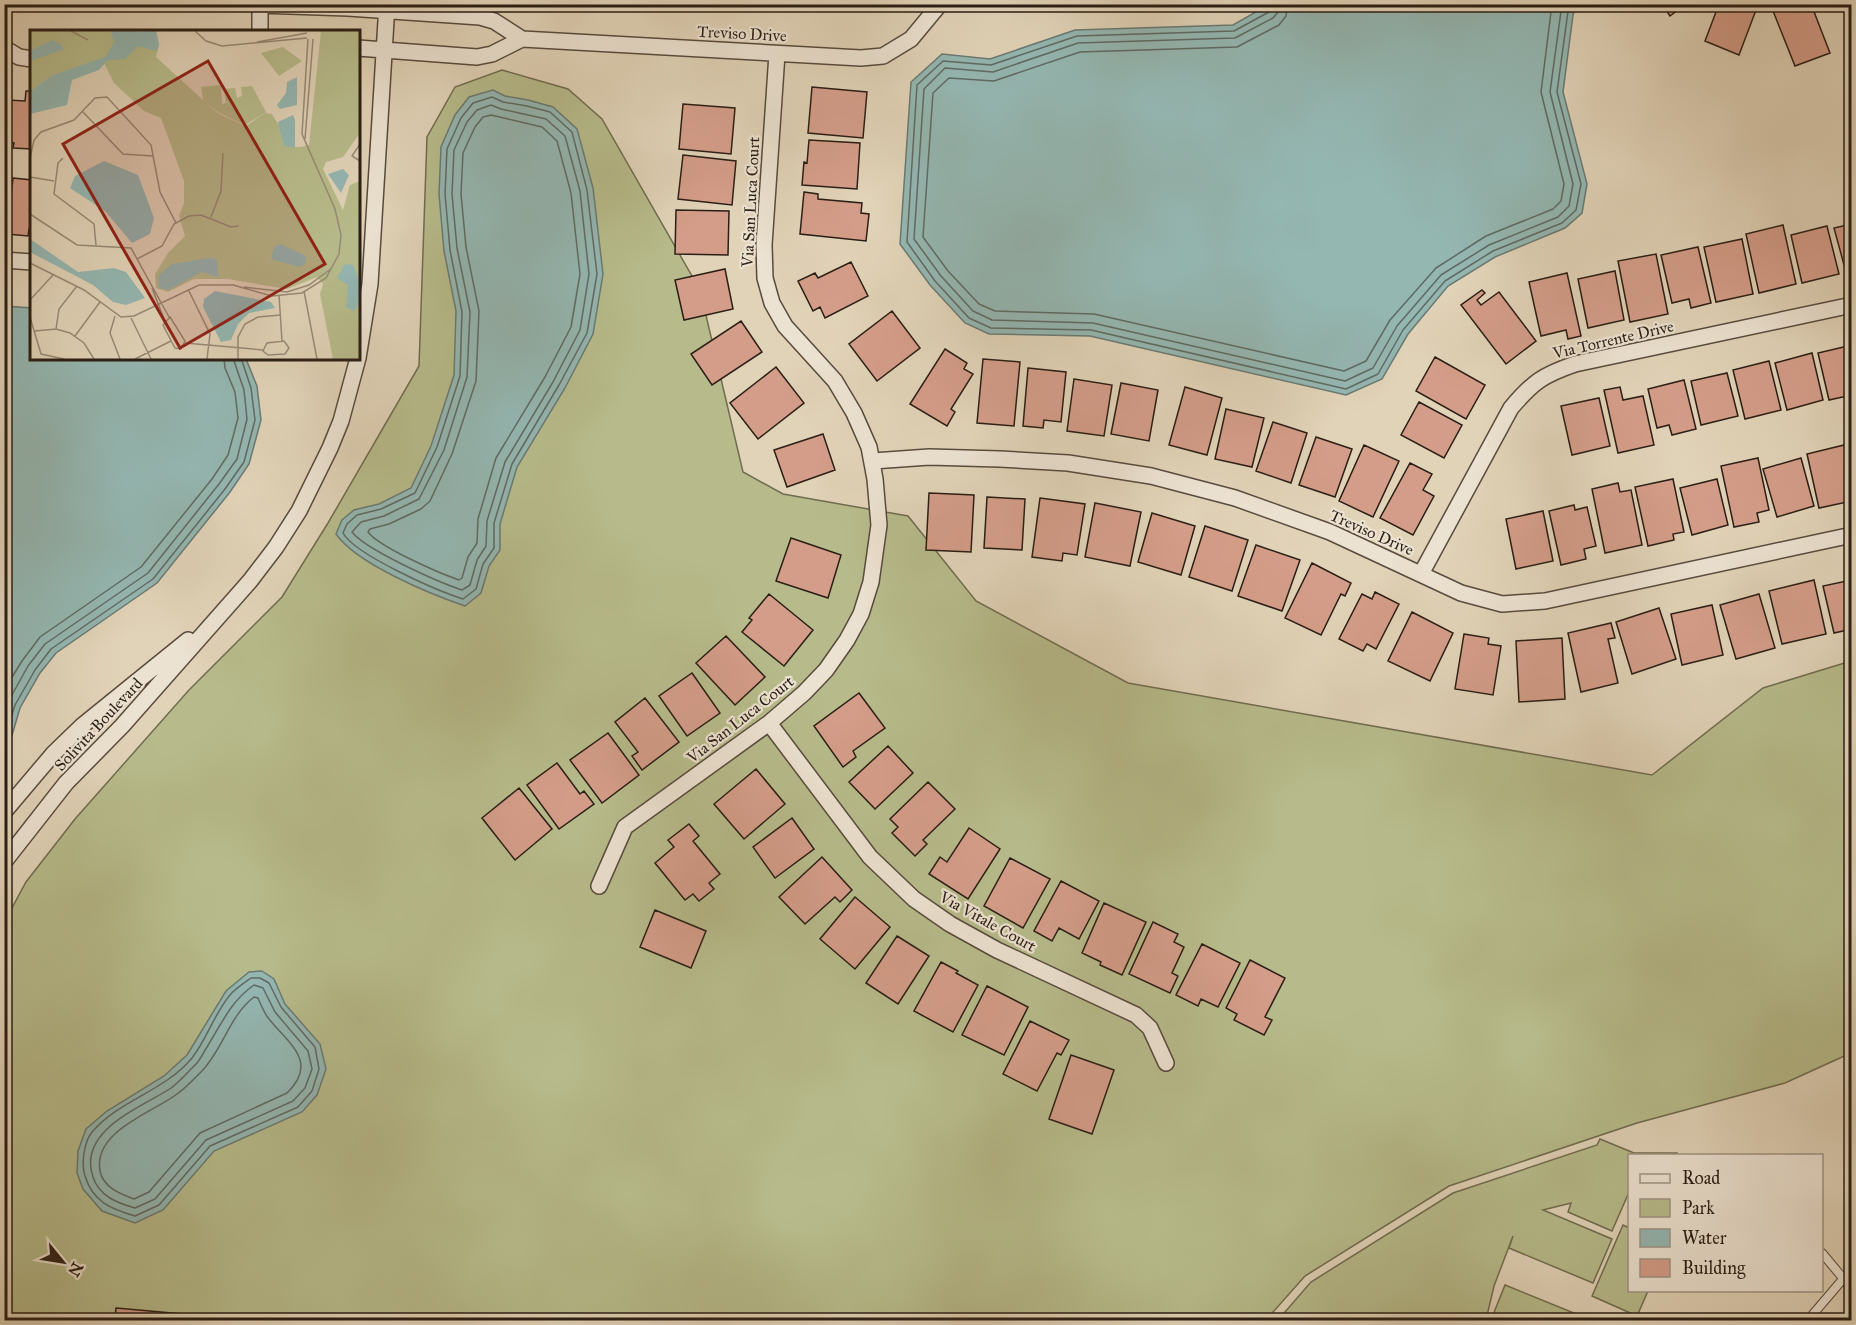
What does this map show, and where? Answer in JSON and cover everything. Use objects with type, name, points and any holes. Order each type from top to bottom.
[{"type":"street","name":"Treviso Drive","points":[[260,5],[386,8],[487,18],[522,39],[861,58],[883,56],[911,39],[940,4]]},
{"type":"street","points":[[260,5],[260,30]]},
{"type":"street","name":"Solivita Boulevard","points":[[360,333],[385,50],[386,8]]},
{"type":"street","name":"Treviso Drive","points":[[360,48],[485,57],[522,39]]},
{"type":"street","points":[[6,53],[30,59]]},
{"type":"street","name":"Via San Luca Court","points":[[599,886],[625,827],[769,723],[804,693],[826,670],[861,614],[871,582],[879,525],[873,461],[863,431],[829,371],[785,326],[768,291],[764,245],[777,54]]},
{"type":"street","points":[[4,260],[30,262]]},
{"type":"street","name":"Via Torrente Drive","points":[[1421,574],[1511,408],[1529,386],[1543,377],[1575,364],[1851,305]]},
{"type":"street","name":"Solivita Boulevard","points":[[4,862],[66,783],[122,726],[250,581],[276,547],[299,511],[330,448],[344,411],[357,360]]},
{"type":"street","name":"Treviso Drive","points":[[873,461],[929,457],[1023,460],[1068,463],[1151,476],[1235,498],[1320,528],[1461,593],[1502,604],[1545,601],[1851,536]]},
{"type":"street","name":"Solivita Boulevard","points":[[4,812],[46,762],[83,725],[221,613]]},
{"type":"street","name":"Via Vitale Court","points":[[769,723],[870,857],[914,899],[950,924],[998,950],[1136,1015],[1150,1028],[1166,1062]]},
{"type":"lane","points":[[1823,1255],[1851,1289]]},
{"type":"lane","points":[[1808,1320],[1851,1272]]},
{"type":"green space","points":[[502,70],[568,89],[602,119],[700,290],[743,472],[783,494],[908,516],[976,601],[1128,683],[1652,775],[1763,688],[1851,661],[1851,1053],[1785,1083],[1637,1123],[1449,1186],[1305,1276],[1266,1320],[5,1320],[5,921],[26,882],[75,819],[189,690],[282,597],[328,523],[419,366],[427,137],[455,87]]},
{"type":"green space","points":[[1600,1139],[1634,1153],[1677,1153],[1628,1154],[1628,1194],[1612,1231],[1568,1212],[1571,1203],[1543,1210],[1612,1239],[1593,1283],[1509,1248],[1513,1236],[1494,1286],[1486,1320],[1278,1320],[1311,1282],[1453,1193],[1597,1145]]},
{"type":"green space","points":[[1623,1225],[1628,1228],[1628,1292],[1648,1292],[1637,1316],[1592,1296]]},
{"type":"green space","points":[[1505,1285],[1591,1320],[1491,1320]]},
{"type":"water","points":[[1270,4],[1576,5],[1563,92],[1587,184],[1582,213],[1565,228],[1495,257],[1448,286],[1408,334],[1382,379],[1346,395],[1090,336],[989,334],[965,323],[930,285],[900,244],[911,82],[942,54],[990,59],[1075,30],[1233,25]]},
{"type":"water","points":[[493,90],[505,96],[553,107],[577,129],[593,188],[603,274],[593,334],[565,388],[517,467],[500,524],[500,550],[489,566],[481,593],[465,606],[414,586],[377,567],[346,545],[336,534],[342,520],[354,510],[379,504],[411,488],[431,446],[454,375],[456,311],[444,251],[439,194],[441,147],[455,115],[469,97]]},
{"type":"water","points":[[5,306],[30,308],[30,360],[246,360],[257,386],[261,420],[249,464],[230,492],[157,583],[56,653],[40,673],[20,708],[8,749],[5,752]]},
{"type":"water","points":[[262,971],[274,979],[285,1004],[320,1044],[326,1069],[317,1095],[302,1112],[214,1151],[163,1210],[135,1223],[102,1211],[83,1189],[77,1173],[78,1151],[86,1129],[107,1111],[164,1076],[187,1055],[226,991],[249,972]]},
{"type":"building","points":[[1662,4],[1686,4],[1670,16]]},
{"type":"building","points":[[1719,4],[1743,4],[1756,10],[1739,55],[1705,41]]},
{"type":"building","points":[[1789,4],[1811,4],[1830,53],[1795,66],[1773,11]]},
{"type":"building","points":[[812,87],[867,92],[863,138],[808,133]]},
{"type":"building","points":[[26,91],[30,91],[30,149],[13,148],[14,143],[4,142],[8,100],[25,101]]},
{"type":"building","points":[[683,104],[735,108],[731,154],[679,149]]},
{"type":"building","points":[[809,140],[860,143],[857,189],[802,185]]},
{"type":"building","points":[[683,155],[736,161],[732,205],[678,199]]},
{"type":"building","points":[[13,178],[30,180],[28,236],[7,234]]},
{"type":"building","points":[[804,192],[818,194],[818,199],[862,203],[861,213],[869,214],[866,241],[800,234]]},
{"type":"building","points":[[676,210],[729,211],[728,255],[675,254]]},
{"type":"building","points":[[1852,224],[1852,275],[1847,276],[1834,228]]},
{"type":"building","points":[[1783,225],[1796,284],[1759,293],[1746,234]]},
{"type":"building","points":[[1827,226],[1839,274],[1802,283],[1791,235]]},
{"type":"building","points":[[1742,239],[1753,294],[1716,302],[1704,247]]},
{"type":"building","points":[[1698,247],[1711,303],[1691,308],[1689,299],[1672,303],[1661,255]]},
{"type":"building","points":[[1656,254],[1668,314],[1630,322],[1618,261]]},
{"type":"building","points":[[851,262],[868,296],[825,318],[820,307],[813,311],[798,281],[815,273],[818,278]]},
{"type":"building","points":[[725,269],[733,309],[684,320],[675,280]]},
{"type":"building","points":[[1615,271],[1624,320],[1588,328],[1578,279]]},
{"type":"building","points":[[1567,273],[1581,336],[1568,339],[1566,330],[1541,336],[1529,282]]},
{"type":"building","points":[[1482,290],[1485,293],[1477,300],[1481,305],[1499,292],[1536,341],[1506,364],[1461,305]]},
{"type":"building","points":[[892,311],[920,348],[877,381],[849,344]]},
{"type":"building","points":[[741,321],[762,352],[712,385],[691,354]]},
{"type":"building","points":[[1852,345],[1852,395],[1829,400],[1818,353]]},
{"type":"building","points":[[945,349],[967,363],[964,369],[973,374],[951,409],[955,412],[947,426],[910,404]]},
{"type":"building","points":[[1812,353],[1823,400],[1787,410],[1775,363]]},
{"type":"building","points":[[1435,357],[1485,385],[1466,419],[1416,391]]},
{"type":"building","points":[[983,359],[1020,362],[1014,426],[977,423]]},
{"type":"building","points":[[1769,361],[1781,410],[1745,419],[1733,370]]},
{"type":"building","points":[[776,367],[804,403],[758,439],[730,403]]},
{"type":"building","points":[[1028,368],[1066,372],[1061,422],[1044,420],[1043,428],[1023,426]]},
{"type":"building","points":[[1727,373],[1738,416],[1701,425],[1691,381]]},
{"type":"building","points":[[1074,379],[1112,385],[1104,436],[1067,431]]},
{"type":"building","points":[[1684,380],[1696,429],[1672,435],[1669,425],[1657,428],[1648,389]]},
{"type":"building","points":[[1121,383],[1158,390],[1149,441],[1111,434]]},
{"type":"building","points":[[1185,387],[1222,398],[1207,455],[1169,445]]},
{"type":"building","points":[[1620,387],[1623,400],[1643,396],[1654,445],[1618,453],[1604,390]]},
{"type":"building","points":[[1599,398],[1610,446],[1572,455],[1561,406]]},
{"type":"building","points":[[1419,402],[1462,425],[1444,458],[1401,435]]},
{"type":"building","points":[[1226,409],[1264,418],[1252,467],[1215,459]]},
{"type":"building","points":[[1273,422],[1307,433],[1291,483],[1256,471]]},
{"type":"building","points":[[823,434],[835,470],[787,487],[774,450]]},
{"type":"building","points":[[1316,437],[1352,449],[1335,497],[1299,485]]},
{"type":"building","points":[[1364,445],[1399,461],[1373,517],[1339,501]]},
{"type":"building","points":[[1844,445],[1852,480],[1852,501],[1819,508],[1807,454]]},
{"type":"building","points":[[1758,458],[1769,510],[1757,513],[1759,522],[1734,527],[1721,466]]},
{"type":"building","points":[[1801,458],[1814,506],[1777,517],[1763,469]]},
{"type":"building","points":[[1410,463],[1432,474],[1423,490],[1434,496],[1413,535],[1380,518]]},
{"type":"building","points":[[1673,479],[1684,532],[1673,534],[1674,540],[1648,546],[1635,487]]},
{"type":"building","points":[[1717,479],[1728,525],[1692,535],[1680,488]]},
{"type":"building","points":[[1618,483],[1620,492],[1631,490],[1642,545],[1605,553],[1592,489]]},
{"type":"building","points":[[929,493],[974,495],[971,552],[926,550]]},
{"type":"building","points":[[987,497],[1025,499],[1022,550],[984,548]]},
{"type":"building","points":[[1040,498],[1085,504],[1077,555],[1063,553],[1062,561],[1032,557]]},
{"type":"building","points":[[1095,503],[1141,512],[1130,566],[1085,557]]},
{"type":"building","points":[[1574,505],[1575,510],[1587,507],[1596,546],[1584,549],[1586,559],[1561,565],[1549,511]]},
{"type":"building","points":[[1543,511],[1553,561],[1516,569],[1506,519]]},
{"type":"building","points":[[1152,513],[1195,526],[1181,575],[1138,562]]},
{"type":"building","points":[[1205,526],[1248,540],[1232,591],[1189,577]]},
{"type":"building","points":[[791,538],[841,555],[828,598],[776,581]]},
{"type":"building","points":[[1256,545],[1300,560],[1282,611],[1238,596]]},
{"type":"building","points":[[1312,563],[1351,583],[1345,596],[1341,594],[1321,635],[1285,618]]},
{"type":"building","points":[[1852,571],[1852,629],[1834,633],[1823,586],[1847,581],[1845,572]]},
{"type":"building","points":[[1814,580],[1826,634],[1782,644],[1769,591]]},
{"type":"building","points":[[1375,592],[1399,604],[1376,649],[1367,644],[1363,651],[1339,639],[1362,594],[1372,599]]},
{"type":"building","points":[[769,594],[813,630],[784,666],[742,632],[752,620],[749,618]]},
{"type":"building","points":[[1759,594],[1775,648],[1736,659],[1720,605]]},
{"type":"building","points":[[1712,605],[1723,655],[1682,665],[1671,614]]},
{"type":"building","points":[[1659,608],[1676,659],[1632,674],[1616,622]]},
{"type":"building","points":[[1412,612],[1453,633],[1430,681],[1388,661]]},
{"type":"building","points":[[1611,623],[1615,638],[1608,639],[1618,683],[1581,692],[1568,633]]},
{"type":"building","points":[[1464,634],[1489,638],[1488,644],[1501,646],[1493,695],[1455,689]]},
{"type":"building","points":[[726,636],[765,677],[735,705],[696,663]]},
{"type":"building","points":[[1562,638],[1565,699],[1519,702],[1516,641]]},
{"type":"building","points":[[692,673],[720,713],[687,736],[659,696]]},
{"type":"building","points":[[859,693],[885,728],[853,751],[856,757],[843,767],[814,726]]},
{"type":"building","points":[[645,698],[679,742],[642,770],[632,756],[638,752],[615,722]]},
{"type":"building","points":[[608,733],[639,775],[602,803],[570,760]]},
{"type":"building","points":[[888,746],[913,773],[875,809],[849,782]]},
{"type":"building","points":[[557,763],[580,794],[584,791],[594,804],[559,829],[527,785]]},
{"type":"building","points":[[756,769],[785,804],[744,839],[714,804]]},
{"type":"building","points":[[928,782],[955,809],[923,840],[927,844],[915,856],[892,833],[898,827],[890,819]]},
{"type":"building","points":[[519,788],[552,829],[515,860],[482,818]]},
{"type":"building","points":[[792,818],[814,849],[775,878],[753,847]]},
{"type":"building","points":[[689,824],[699,836],[693,841],[720,874],[709,883],[714,889],[699,901],[693,894],[685,900],[655,863],[674,847],[668,840]]},
{"type":"building","points":[[969,828],[1000,849],[968,899],[929,874],[940,857],[947,862]]},
{"type":"building","points":[[822,857],[852,890],[840,902],[835,897],[805,924],[779,897]]},
{"type":"building","points":[[1010,858],[1050,879],[1023,928],[984,906]]},
{"type":"building","points":[[1061,881],[1099,901],[1079,939],[1059,928],[1052,941],[1034,931]]},
{"type":"building","points":[[855,897],[890,927],[855,969],[820,939]]},
{"type":"building","points":[[1104,903],[1146,922],[1122,975],[1100,965],[1101,962],[1082,953]]},
{"type":"building","points":[[655,910],[706,931],[691,968],[640,947]]},
{"type":"building","points":[[1153,922],[1178,934],[1174,942],[1184,947],[1172,973],[1178,976],[1170,993],[1129,974]]},
{"type":"building","points":[[897,936],[929,956],[898,1004],[866,983]]},
{"type":"building","points":[[1202,944],[1240,963],[1218,1007],[1201,999],[1198,1006],[1176,995]]},
{"type":"building","points":[[1250,960],[1285,978],[1265,1017],[1272,1020],[1264,1035],[1234,1020],[1237,1014],[1226,1008]]},
{"type":"building","points":[[941,962],[978,985],[953,1032],[914,1011]]},
{"type":"building","points":[[987,986],[1028,1007],[1004,1055],[962,1035]]},
{"type":"building","points":[[1030,1021],[1069,1040],[1061,1055],[1057,1053],[1037,1091],[1003,1074]]},
{"type":"building","points":[[1071,1055],[1114,1070],[1092,1134],[1049,1119]]},
{"type":"building","points":[[116,1308],[216,1317],[216,1320],[115,1320]]}]
